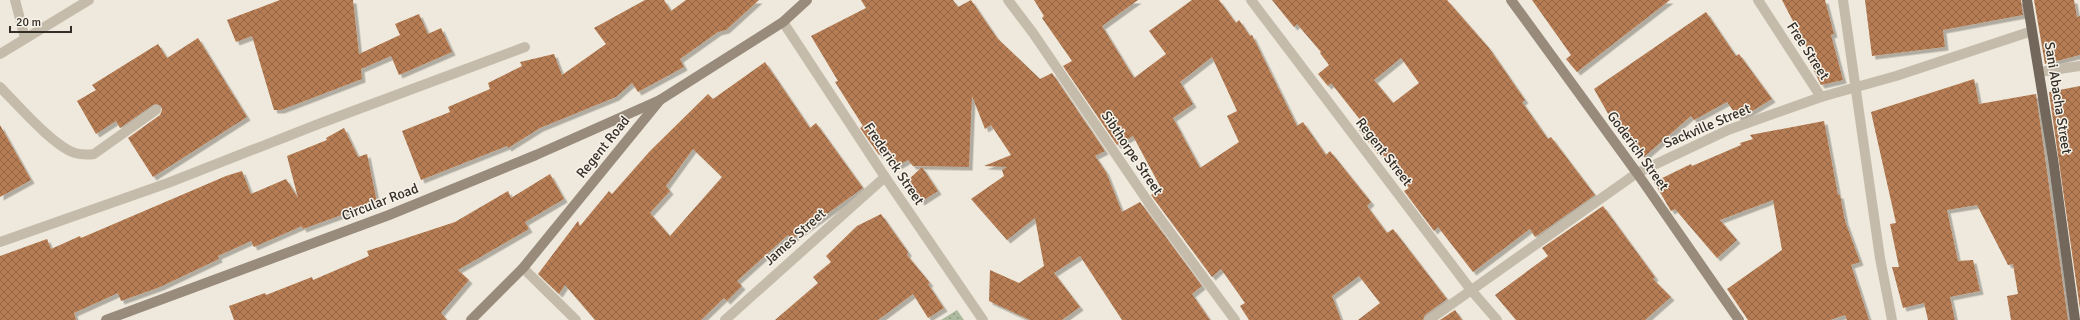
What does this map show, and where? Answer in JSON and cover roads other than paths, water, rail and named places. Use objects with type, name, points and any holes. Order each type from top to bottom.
[{"type":"main road","name":"Goderich Street","points":[[1511,0],[1637,173],[1739,320]]},
{"type":"main road","name":"Sani Abacha Street","points":[[2027,0],[2040,72],[2076,320]]},
{"type":"main road","points":[[783,22],[808,1]]},
{"type":"main road","name":"Regent Road","points":[[471,320],[523,268],[660,100],[783,22]]},
{"type":"main road","name":"Circular Road","points":[[106,320],[389,215],[536,155],[660,100]]},
{"type":"street","points":[[15,0],[25,38]]},
{"type":"street","points":[[0,54],[89,0]]},
{"type":"street","name":"Sibthorpe Street","points":[[1008,0],[1153,209],[1235,320]]},
{"type":"street","name":"Regent Street","points":[[1251,0],[1471,290],[1497,320]]},
{"type":"street","name":"Free Street","points":[[1758,0],[1821,97]]},
{"type":"street","points":[[1843,0],[1854,87],[1880,258],[1892,320]]},
{"type":"street","name":"Frederick Street","points":[[783,22],[885,177],[983,320]]},
{"type":"street","name":"Sackville Street","points":[[1429,320],[1637,173],[1728,130],[1821,97],[1918,69],[2032,31]]},
{"type":"street","points":[[0,242],[168,183],[321,123],[525,47]]},
{"type":"street","points":[[2040,72],[2080,66]]},
{"type":"street","points":[[0,87],[59,143],[74,153],[85,156],[94,154],[156,110]]},
{"type":"street","name":"James Street","points":[[725,320],[885,177]]},
{"type":"street","points":[[523,268],[576,320]]}]
